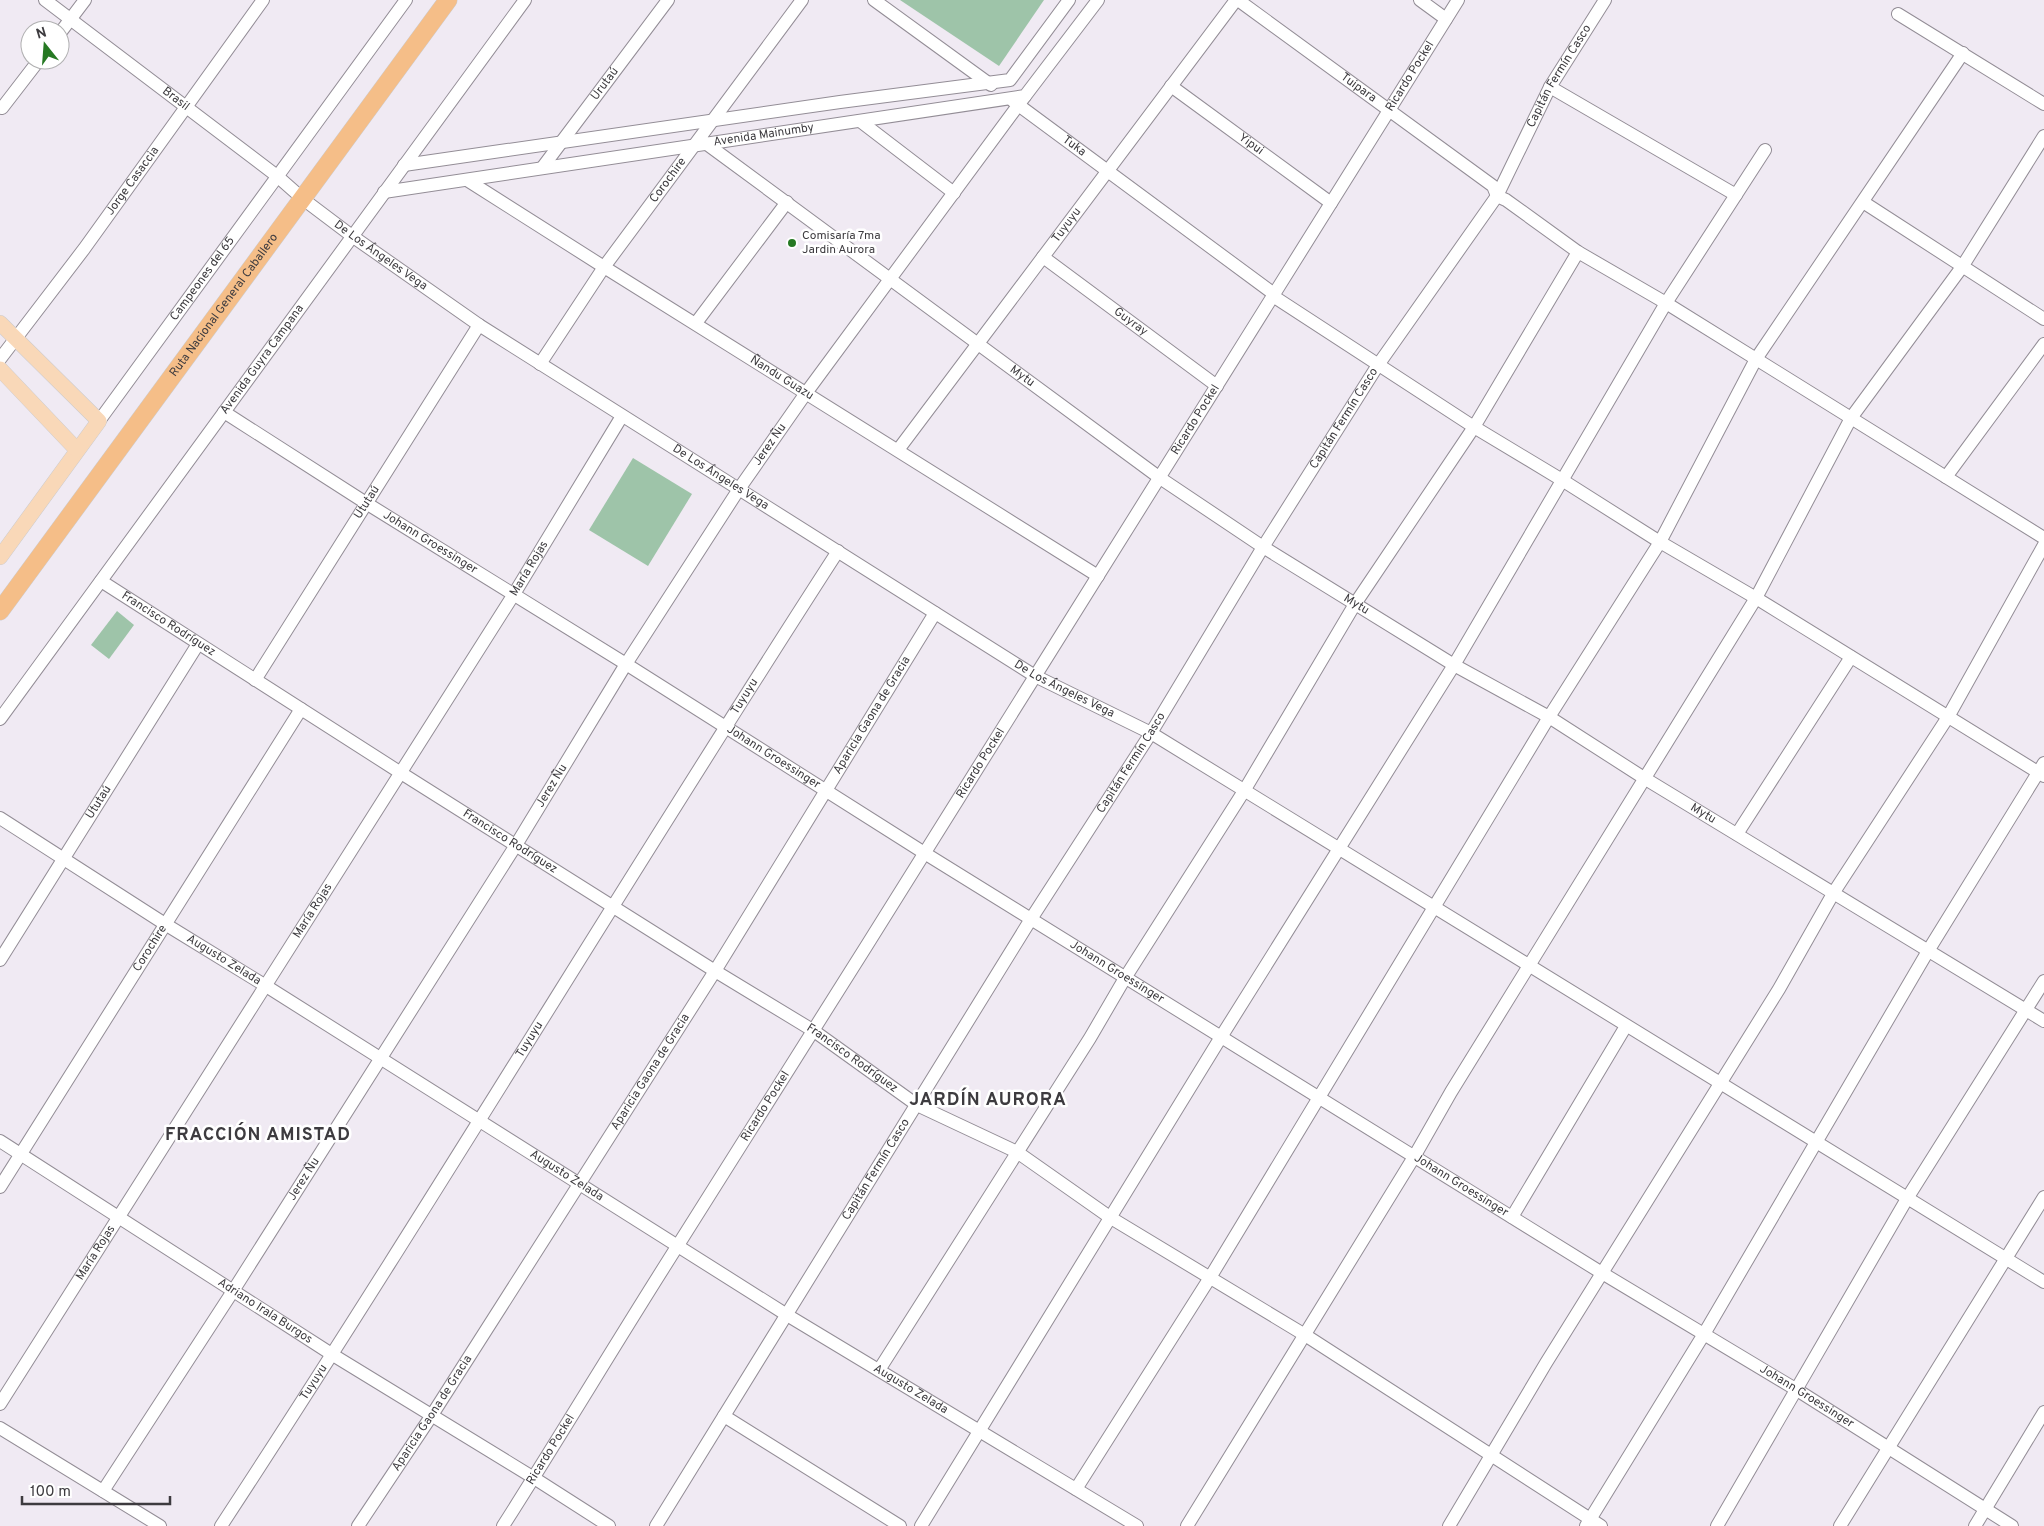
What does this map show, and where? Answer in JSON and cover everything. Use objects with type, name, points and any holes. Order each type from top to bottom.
[{"type":"highway","name":"Ruta Nacional General Caballero","points":[[0,610],[448,0]]},
{"type":"main road","points":[[0,323],[99,421]]},
{"type":"main road","points":[[0,369],[77,450]]},
{"type":"main road","name":"Campeones del 65","points":[[0,557],[99,421]]},
{"type":"street","name":"Brasil","points":[[45,0],[277,176],[303,199]]},
{"type":"street","points":[[70,19],[85,0]]},
{"type":"street","name":"Jorge Casaccia","points":[[0,359],[84,249],[263,0]]},
{"type":"street","name":"Campeones del 65","points":[[99,421],[406,0]]},
{"type":"street","name":"Avenida Guyra Campana","points":[[0,719],[524,0]]},
{"type":"street","name":"Urutaú","points":[[542,168],[668,0]]},
{"type":"street","name":"Corochire","points":[[540,364],[604,268],[701,143],[715,120],[802,0]]},
{"type":"street","name":"Tuka","points":[[874,0],[987,83],[1017,100],[1106,172],[1274,295],[1378,365],[1660,542],[1756,598],[1948,717],[2042,771]]},
{"type":"street","name":"Avenida Mainumby","points":[[404,165],[1010,80],[1069,0]]},
{"type":"street","points":[[1017,100],[1098,0]]},
{"type":"street","name":"Tuyuyu","points":[[898,450],[1170,86],[1237,0]]},
{"type":"street","name":"Tuipara","points":[[1237,0],[1493,186],[1497,196],[1506,200],[1578,252],[1666,303],[2044,538]]},
{"type":"street","points":[[1420,0],[1446,19]]},
{"type":"street","name":"Ricardo Pockel","points":[[503,1526],[678,1245],[926,854],[1035,676],[1458,0]]},
{"type":"street","name":"Capitán Fermín Casco","points":[[656,1526],[1031,919],[1151,733],[1263,547],[1378,365],[1497,196],[1550,87],[1605,0]]},
{"type":"street","points":[[1898,14],[2044,104]]},
{"type":"street","points":[[1076,1489],[1210,1276],[1549,717],[1660,542],[1756,360],[1962,53]]},
{"type":"street","points":[[2,108],[31,70]]},
{"type":"street","name":"Yipui","points":[[1170,86],[1331,203]]},
{"type":"street","points":[[1550,87],[1736,195]]},
{"type":"street","name":"Avenida Mainumby","points":[[384,192],[701,143],[1017,100]]},
{"type":"street","name":"Jerez Ñu","points":[[103,1491],[233,1291],[516,845],[626,664],[739,489],[806,392],[954,192],[1017,100]]},
{"type":"street","points":[[860,121],[954,192]]},
{"type":"street","points":[[1187,1526],[1414,1157],[1451,1092],[1756,598],[1852,418],[1962,268],[2044,136]]},
{"type":"street","name":"Mytu","points":[[701,143],[787,202],[1160,478],[1263,547],[1454,666],[1549,717],[1644,778],[2044,1021]]},
{"type":"street","points":[[921,1526],[1221,1037],[1454,666],[1666,303],[1765,150]]},
{"type":"street","name":"Ñandu Guazu","points":[[467,180],[604,268],[696,323],[1098,576]]},
{"type":"street","name":"De Los Ángeles Vega","points":[[303,199],[352,236],[479,325],[1035,676],[1151,733],[2044,1282]]},
{"type":"street","points":[[696,323],[787,202]]},
{"type":"street","points":[[1863,202],[1962,268],[2044,319]]},
{"type":"street","points":[[879,1370],[1244,791],[1355,604],[1474,427],[1578,252]]},
{"type":"street","name":"Guyray","points":[[1043,257],[1217,386]]},
{"type":"street","name":"Ututaú","points":[[255,680],[479,325]]},
{"type":"street","points":[[1946,477],[2044,344]]},
{"type":"street","name":"Johann Groessinger","points":[[224,412],[826,792],[1602,1273],[1797,1390],[2012,1526]]},
{"type":"street","name":"María Rojas","points":[[0,1404],[514,594],[622,416]]},
{"type":"street","points":[[1449,1526],[1493,1455],[1546,1363],[1721,1083],[1834,892],[1948,717],[2044,545]]},
{"type":"street","name":"Tuyuyu","points":[[221,1526],[333,1355],[614,907],[724,727],[838,551]]},
{"type":"street","name":"Francisco Rodríguez","points":[[101,581],[401,773],[715,971],[814,1031],[917,1105],[1016,1152],[1111,1218],[1305,1335],[1493,1455],[1593,1524]]},
{"type":"street","name":"Aparicia Gaona de Gracia","points":[[358,1526],[432,1415],[715,971],[935,613]]},
{"type":"street","name":"Ututaú","points":[[0,960],[198,644]]},
{"type":"street","points":[[1738,834],[1851,656]]},
{"type":"street","name":"Corochire","points":[[0,1187],[301,709]]},
{"type":"street","points":[[1593,1524],[1928,951],[2042,771]]},
{"type":"street","name":"Augusto Zelada","points":[[0,818],[165,924],[787,1315],[1137,1526]]},
{"type":"street","points":[[1717,1526],[1908,1197],[2044,981]]},
{"type":"street","points":[[1512,1217],[1626,1026]]},
{"type":"street","name":"Adriano Irala Burgos","points":[[0,1141],[333,1355],[609,1526]]},
{"type":"street","points":[[1840,1526],[2044,1197]]},
{"type":"street","points":[[1975,1526],[2044,1412]]},
{"type":"street","points":[[724,1416],[900,1526]]},
{"type":"street","points":[[0,1428],[160,1526]]},
{"type":"green space","points":[[900,0],[1044,0],[999,66]]},
{"type":"green space","points":[[633,458],[692,494],[648,566],[589,530]]},
{"type":"green space","points":[[117,611],[134,625],[109,659],[91,645]]},
{"type":"place","name":"Comisaría 7ma Jardin Aurora","points":[[792,243]]},
{"type":"district","name":"JARDÍN AURORA","points":[[988,1100]]},
{"type":"district","name":"FRACCIÓN AMISTAD","points":[[258,1135]]}]
